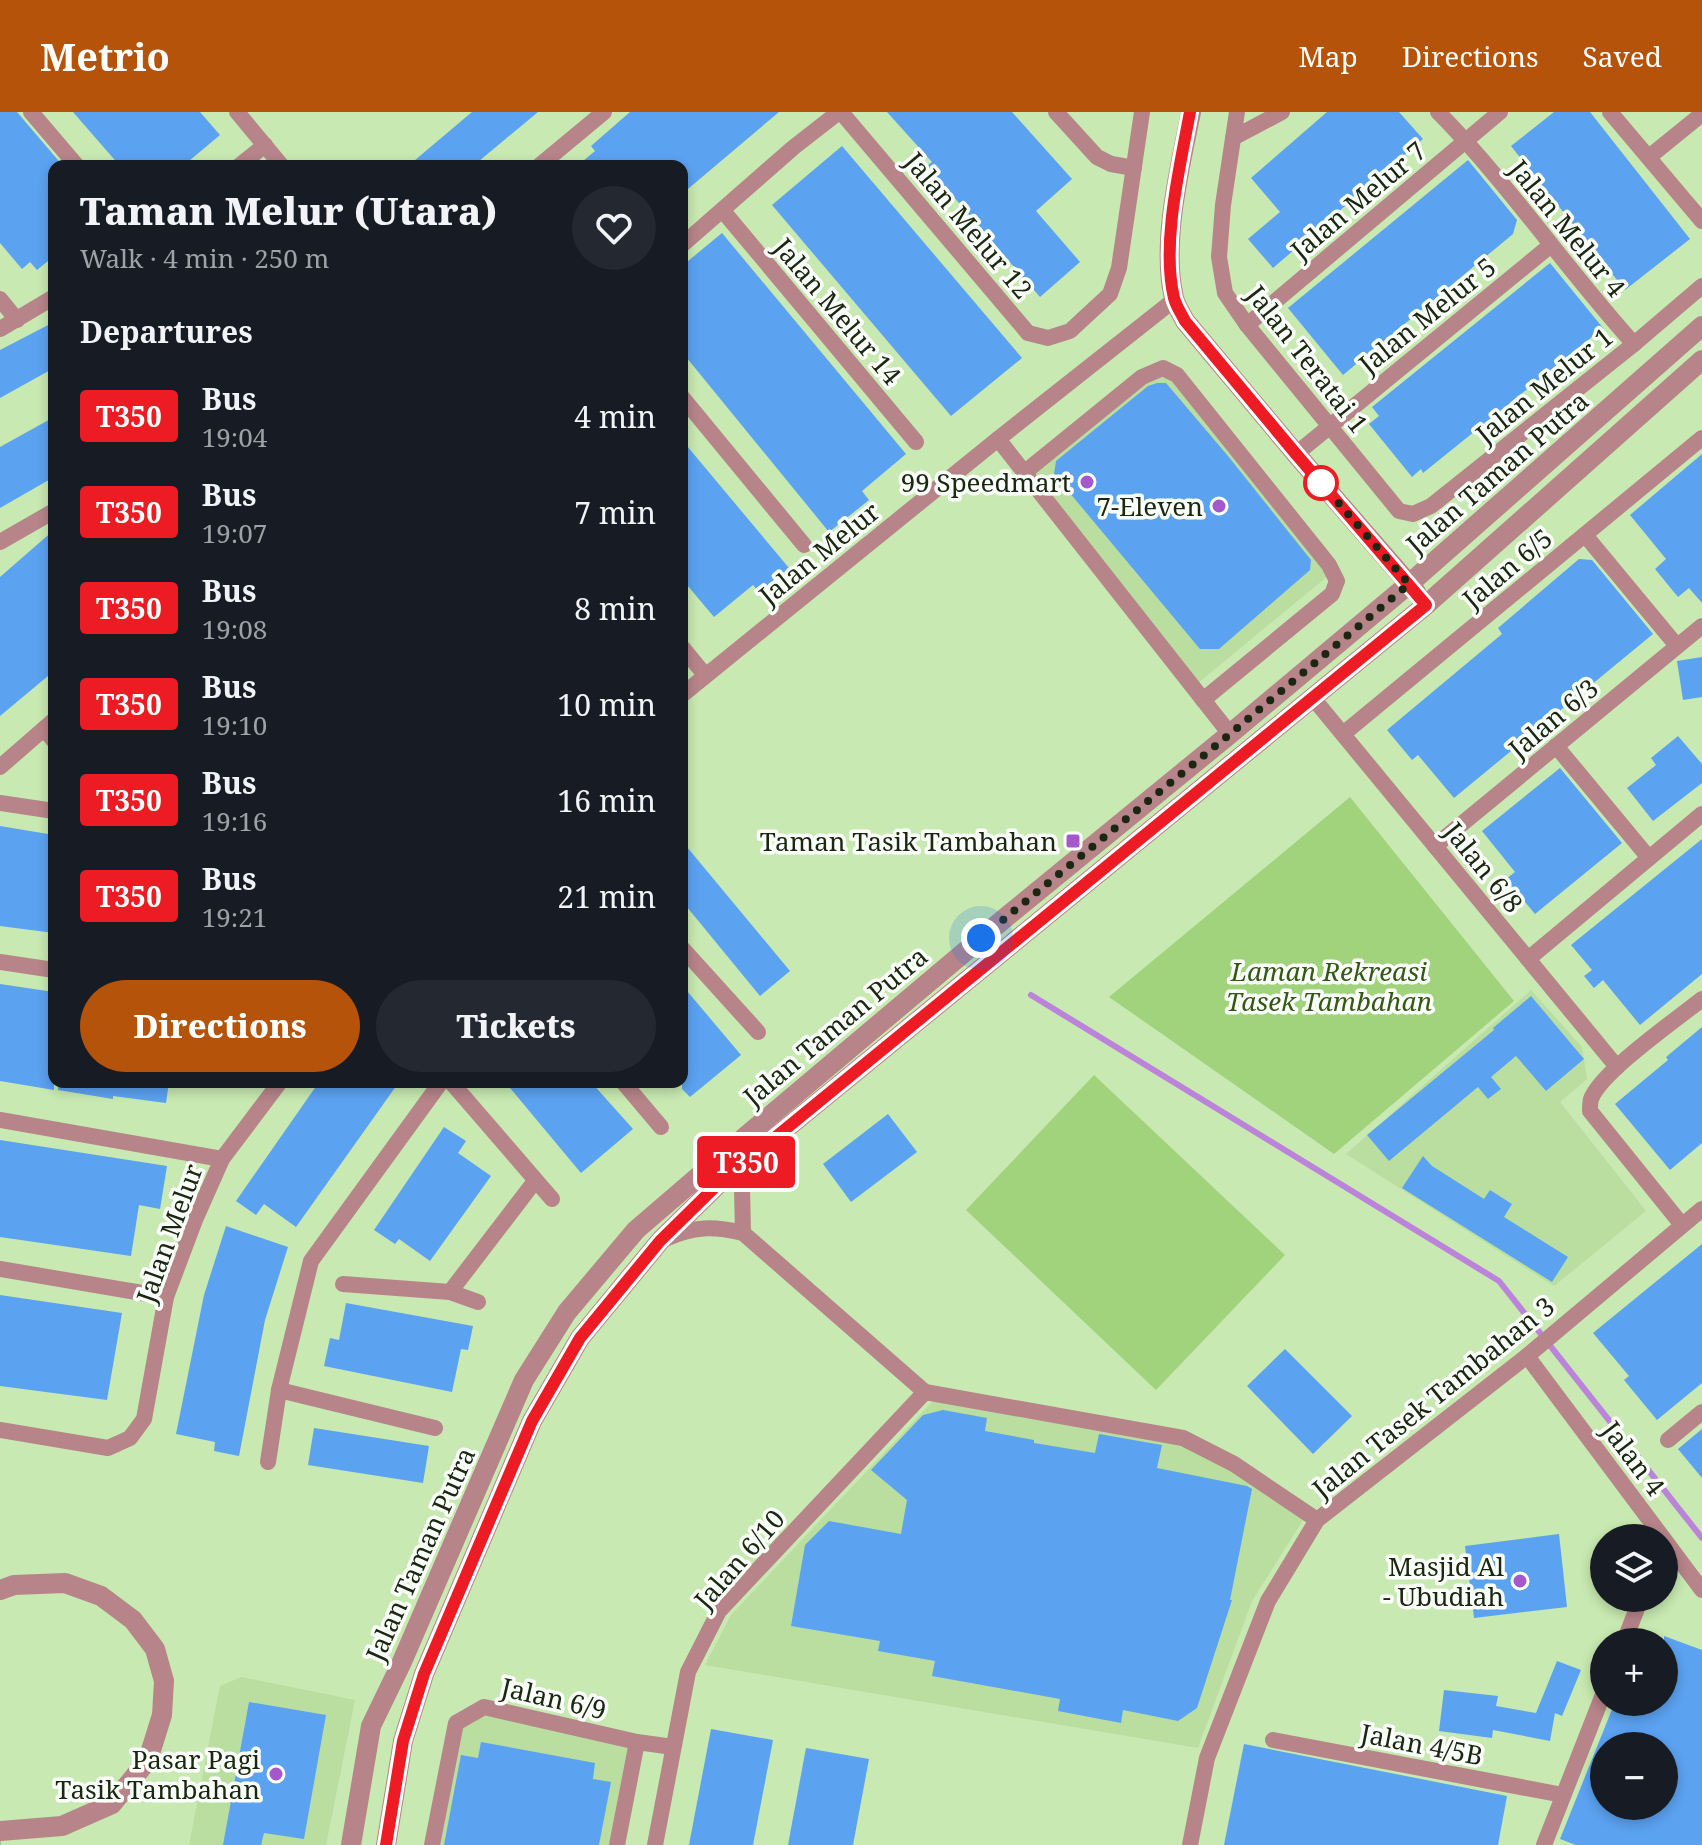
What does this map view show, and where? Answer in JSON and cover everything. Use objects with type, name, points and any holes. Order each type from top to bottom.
[{"type":"street","points":[[31,112],[72,160]]},
{"type":"street","points":[[237,112],[277,160]]},
{"type":"street","points":[[546,160],[604,112]]},
{"type":"street","points":[[688,240],[794,147],[840,112]]},
{"type":"street","name":"Jalan Melur 12","points":[[840,112],[1028,333],[1048,338],[1070,331],[1110,294],[1119,268],[1134,168]]},
{"type":"street","points":[[1056,112],[1097,157],[1111,164],[1134,168],[1142,112]]},
{"type":"street","points":[[1191,112],[1174,200],[1170,257],[1174,300],[1185,321],[1426,605]]},
{"type":"street","name":"Jalan Teratai 1","points":[[1237,112],[1223,205],[1219,257],[1225,293],[1247,325],[1399,511],[1413,514]]},
{"type":"street","points":[[1233,138],[1282,112]]},
{"type":"street","name":"Jalan Melur 4","points":[[1438,112],[1466,140],[1634,344]]},
{"type":"street","name":"Jalan Melur 7","points":[[1247,325],[1500,112]]},
{"type":"street","points":[[1610,112],[1702,221]]},
{"type":"street","points":[[1649,157],[1702,114]]},
{"type":"street","points":[[246,160],[265,145]]},
{"type":"street","name":"Jalan Melur 14","points":[[723,211],[916,442]]},
{"type":"street","name":"Jalan Melur 5","points":[[1296,454],[1551,245]]},
{"type":"street","name":"Jalan Melur 1","points":[[1413,514],[1431,506],[1702,286]]},
{"type":"street","points":[[0,299],[17,320]]},
{"type":"street","name":"Jalan Melur","points":[[688,690],[1174,300]]},
{"type":"street","points":[[0,329],[48,301]]},
{"type":"street","name":"Jalan Taman Putra","points":[[351,1845],[371,1726],[524,1380],[567,1312],[636,1230],[1005,918],[1409,584],[1702,326]]},
{"type":"street","name":"Jalan Taman Putra","points":[[386,1845],[403,1741],[424,1674],[532,1421],[580,1338],[660,1241],[717,1185],[1426,605],[1702,360]]},
{"type":"street","points":[[1025,472],[1142,377],[1163,368],[1177,375],[1329,565],[1337,581],[1332,594],[1203,700]]},
{"type":"street","points":[[688,404],[804,545]]},
{"type":"street","name":"Jalan 6/5","points":[[1343,734],[1702,438]]},
{"type":"street","points":[[998,439],[1230,734]]},
{"type":"street","points":[[0,542],[48,514]]},
{"type":"street","points":[[1585,535],[1677,646]]},
{"type":"street","name":"Jalan 6/3","points":[[1435,846],[1702,626]]},
{"type":"street","points":[[688,654],[705,675]]},
{"type":"street","name":"Jalan 6/8","points":[[1313,698],[1617,1067]]},
{"type":"street","points":[[0,767],[48,732]]},
{"type":"street","points":[[1556,746],[1649,858]]},
{"type":"street","points":[[0,803],[48,810]]},
{"type":"street","points":[[1528,959],[1702,814]]},
{"type":"street","points":[[1005,918],[1021,937]]},
{"type":"street","points":[[688,955],[758,1032]]},
{"type":"street","points":[[0,962],[48,969]]},
{"type":"street","points":[[1682,1225],[1590,1111],[1590,1100],[1617,1067],[1702,999]]},
{"type":"street","name":"Jalan Melur","points":[[0,1430],[108,1448],[130,1438],[144,1419],[166,1297],[195,1220],[222,1159],[275,1088]]},
{"type":"street","points":[[268,1462],[279,1390],[311,1261],[437,1088]]},
{"type":"street","points":[[456,1088],[552,1199]]},
{"type":"street","points":[[628,1088],[661,1127]]},
{"type":"street","points":[[0,1120],[222,1159]]},
{"type":"street","points":[[743,1233],[742,1188],[756,1154]]},
{"type":"street","points":[[450,1292],[535,1181]]},
{"type":"street","name":"Jalan Tasek Tambahan 3","points":[[1190,1845],[1207,1758],[1268,1601],[1317,1520],[1533,1350],[1702,1209]]},
{"type":"street","points":[[660,1241],[700,1227],[743,1233],[925,1392],[1183,1438],[1234,1464],[1317,1520]]},
{"type":"street","points":[[0,1269],[166,1297]]},
{"type":"street","points":[[343,1284],[450,1292],[478,1302]]},
{"type":"street","name":"Jalan 4","points":[[1533,1350],[1653,1524]]},
{"type":"street","points":[[279,1390],[435,1428]]},
{"type":"street","name":"Jalan 6/10","points":[[655,1845],[688,1672],[719,1611],[925,1392]]},
{"type":"street","points":[[1668,1440],[1702,1412]]},
{"type":"street","name":"Jalan 4","points":[[1678,1558],[1702,1590]]},
{"type":"street","points":[[0,1590],[14,1585],[65,1583],[101,1596],[133,1620],[155,1649],[164,1681],[162,1715],[148,1760],[112,1804],[62,1826],[0,1831]]},
{"type":"street","name":"Jalan 6/9","points":[[432,1845],[456,1723],[484,1707],[637,1742],[673,1747]]},
{"type":"street","points":[[1544,1845],[1594,1716]]},
{"type":"street","name":"Jalan 4/5B","points":[[1273,1740],[1563,1795]]},
{"type":"street","points":[[373,1845],[403,1741]]},
{"type":"street","points":[[617,1845],[637,1742]]},
{"type":"shaded area","points":[[1164,376],[1172,381],[1328,576],[1198,683],[1035,474],[1145,384]]},
{"type":"shaded area","points":[[1531,990],[1582,1047],[1587,1079],[1560,1102],[1646,1211],[1554,1286],[1346,1154]]},
{"type":"shaded area","points":[[934,1400],[1180,1444],[1233,1472],[1303,1520],[1252,1601],[1198,1748],[705,1665],[731,1615]]},
{"type":"shaded area","points":[[241,1677],[355,1700],[326,1845],[189,1845],[220,1686]]},
{"type":"shaded area","points":[[484,1713],[628,1748],[609,1845],[439,1845],[461,1728]]},
{"type":"green space","name":"Laman Rekreasi Tasek Tambahan","points":[[1350,797],[1514,1001],[1334,1154],[1109,997]]},
{"type":"green space","points":[[1094,1075],[1285,1255],[1156,1390],[966,1210]]},
{"type":"building","points":[[0,112],[17,112],[58,160],[48,160],[48,261],[37,270],[30,262],[22,269],[0,243]]},
{"type":"building","points":[[73,112],[200,112],[220,135],[190,160],[115,160]]},
{"type":"building","points":[[472,112],[538,112],[480,160],[415,160]]},
{"type":"building","points":[[630,112],[779,112],[688,189],[688,160],[584,160],[595,151],[591,146]]},
{"type":"building","points":[[887,112],[1012,112],[1072,179],[1036,211],[1080,262],[1040,297],[927,166],[932,162]]},
{"type":"building","points":[[1327,112],[1399,112],[1423,139],[1273,268],[1248,239],[1280,212],[1251,178]]},
{"type":"building","points":[[1554,112],[1590,112],[1690,239],[1625,290],[1511,146]]},
{"type":"building","points":[[842,146],[1022,358],[951,416],[772,205]]},
{"type":"building","points":[[1468,160],[1517,220],[1513,234],[1343,375],[1288,308]]},
{"type":"building","points":[[722,233],[906,454],[862,491],[869,500],[829,532],[688,359],[688,261]]},
{"type":"building","points":[[1550,263],[1603,328],[1423,473],[1421,469],[1412,477],[1369,424],[1379,416],[1372,407]]},
{"type":"building","points":[[48,325],[48,371],[0,398],[0,350]]},
{"type":"building","points":[[1166,383],[1311,560],[1310,570],[1219,649],[1200,649],[1054,474],[1056,461],[1148,386]]},
{"type":"building","points":[[48,420],[48,480],[0,508],[0,447]]},
{"type":"building","points":[[688,447],[789,568],[759,592],[753,585],[714,617],[688,586]]},
{"type":"building","points":[[1702,454],[1702,603],[1689,588],[1678,597],[1655,569],[1666,559],[1630,515]]},
{"type":"building","points":[[48,535],[48,676],[0,716],[0,577]]},
{"type":"building","points":[[1579,559],[1592,560],[1653,634],[1454,798],[1418,755],[1412,760],[1387,730],[1502,634],[1498,628]]},
{"type":"building","points":[[1702,657],[1702,697],[1683,700],[1677,661]]},
{"type":"building","points":[[1678,736],[1702,764],[1702,783],[1653,821],[1627,788],[1656,765],[1651,758]]},
{"type":"building","points":[[1560,768],[1622,843],[1535,914],[1506,879],[1515,872],[1482,831]]},
{"type":"building","points":[[0,826],[48,834],[48,932],[0,926]]},
{"type":"building","points":[[1702,839],[1702,974],[1640,1025],[1603,980],[1594,988],[1584,976],[1592,970],[1571,945]]},
{"type":"building","points":[[688,848],[790,971],[760,996],[688,908]]},
{"type":"building","points":[[0,984],[48,991],[48,1088],[54,1090],[0,1081]]},
{"type":"building","points":[[688,992],[741,1055],[690,1097],[682,1089],[688,1088]]},
{"type":"building","points":[[1531,996],[1584,1059],[1546,1091],[1516,1056],[1491,1077],[1501,1089],[1488,1099],[1478,1087],[1389,1161],[1367,1135]]},
{"type":"building","points":[[1702,1027],[1702,1143],[1670,1170],[1615,1104]]},
{"type":"building","points":[[58,1088],[168,1088],[166,1103]]},
{"type":"building","points":[[315,1088],[395,1088],[296,1227],[264,1204],[256,1215],[236,1201]]},
{"type":"building","points":[[510,1088],[596,1088],[633,1129],[581,1173]]},
{"type":"building","points":[[888,1114],[917,1152],[851,1202],[823,1164]]},
{"type":"building","points":[[444,1127],[466,1141],[458,1153],[491,1176],[430,1261],[399,1239],[395,1244],[374,1230]]},
{"type":"building","points":[[0,1140],[167,1166],[160,1209],[139,1205],[131,1256],[0,1237]]},
{"type":"building","points":[[1423,1156],[1432,1166],[1484,1199],[1490,1190],[1512,1204],[1504,1217],[1568,1257],[1552,1282],[1402,1188]]},
{"type":"building","points":[[226,1226],[288,1247],[265,1320],[239,1456],[214,1451],[215,1442],[176,1434],[204,1295]]},
{"type":"building","points":[[1702,1244],[1702,1383],[1657,1420],[1624,1380],[1629,1376],[1593,1333]]},
{"type":"building","points":[[0,1295],[122,1313],[107,1400],[0,1386]]},
{"type":"building","points":[[346,1303],[473,1326],[468,1350],[461,1349],[452,1392],[324,1366],[330,1338],[339,1340]]},
{"type":"building","points":[[1285,1349],[1352,1416],[1313,1454],[1247,1386]]},
{"type":"building","points":[[943,1410],[987,1418],[985,1431],[1095,1453],[1099,1434],[1162,1445],[1157,1468],[1252,1489],[1232,1600],[1197,1708],[1178,1721],[1123,1710],[1121,1723],[1058,1711],[1060,1699],[932,1676],[935,1661],[878,1651],[880,1641],[791,1626],[805,1545],[829,1521],[901,1534],[907,1500],[871,1470],[923,1415]]},
{"type":"building","points":[[314,1428],[429,1446],[423,1483],[308,1465]]},
{"type":"building","points":[[1702,1429],[1702,1478],[1678,1449]]},
{"type":"building","points":[[1559,1534],[1567,1607],[1474,1618],[1465,1546]]},
{"type":"building","points":[[1678,1641],[1702,1650],[1702,1845],[1576,1845],[1560,1839],[1590,1764],[1590,1820],[1678,1820],[1678,1732],[1603,1732],[1609,1716],[1678,1716]]},
{"type":"building","points":[[1557,1661],[1581,1670],[1562,1716],[1555,1713],[1550,1741],[1493,1730],[1492,1738],[1439,1731],[1444,1690],[1498,1696],[1496,1706],[1536,1713]]},
{"type":"building","name":"Pasar Pagi Tasik Tambahan","points":[[249,1702],[326,1715],[304,1839],[264,1833],[261,1845],[223,1845]]},
{"type":"building","points":[[711,1729],[773,1740],[753,1845],[689,1845]]},
{"type":"building","points":[[481,1742],[595,1763],[593,1779],[611,1782],[599,1845],[444,1845],[461,1755],[478,1758]]},
{"type":"building","points":[[1244,1744],[1507,1796],[1498,1845],[1224,1845]]},
{"type":"building","points":[[806,1748],[869,1759],[853,1845],[788,1845]]},
{"type":"waterway","points":[[1031,995],[1499,1281],[1702,1538]]},
{"type":"bus line","name":"T350","points":[[386,1845],[403,1741],[424,1674],[532,1421],[580,1338],[660,1241],[717,1185],[1426,605],[1185,321],[1174,300],[1170,257],[1174,200],[1190,112]]},
{"type":"place","name":"99 Speedmart","points":[[1087,482]]},
{"type":"place","name":"7-Eleven","points":[[1219,506]]},
{"type":"place","name":"Taman Tasik Tambahan","points":[[1073,841]]},
{"type":"place","name":"Masjid Al - Ubudiah","points":[[1520,1581]]},
{"type":"place","name":"Pasar Pagi Tasik Tambahan","points":[[276,1774]]},
{"type":"route","points":[[981,938],[1409,584],[1315,476],[1321,483]]}]
